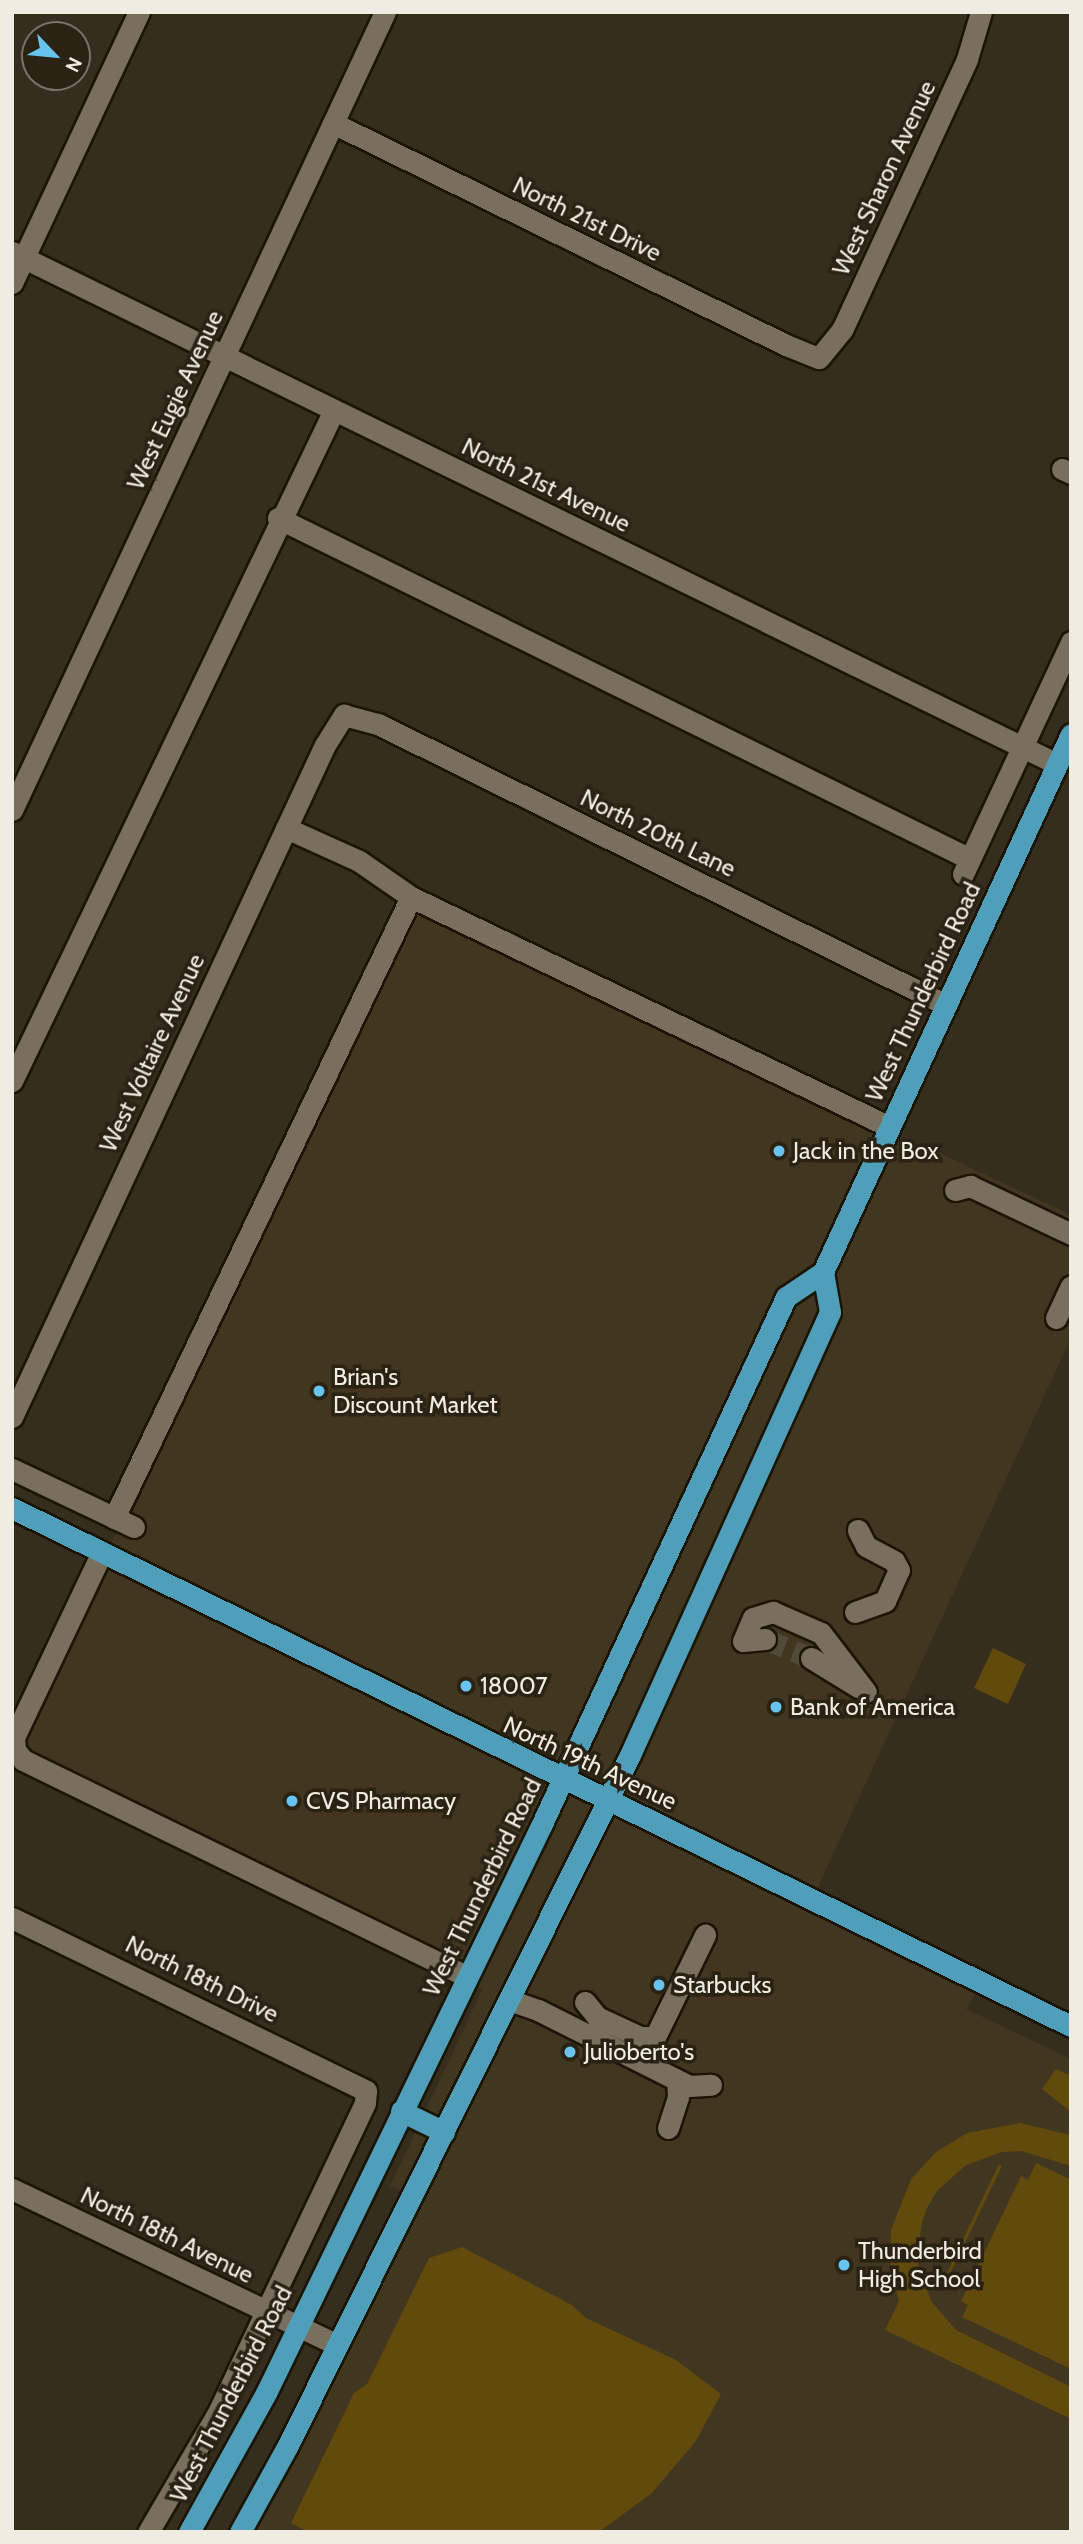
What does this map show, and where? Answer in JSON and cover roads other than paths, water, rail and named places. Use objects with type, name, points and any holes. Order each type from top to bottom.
[{"type":"main road","name":"West Thunderbird Road","points":[[189,2532],[298,2326],[563,1779],[786,1297],[823,1272],[1071,734]]},
{"type":"main road","points":[[240,2532],[338,2345],[608,1800],[830,1312],[823,1272]]},
{"type":"main road","name":"North 19th Avenue","points":[[12,1508],[1071,2026]]},
{"type":"main road","points":[[401,2111],[444,2132]]},
{"type":"street","points":[[12,283],[18,255],[139,12]]},
{"type":"street","name":"West Eugie Avenue","points":[[12,810],[385,12]]},
{"type":"street","name":"West Sharon Avenue","points":[[820,358],[842,330],[967,59],[981,12]]},
{"type":"street","name":"North 21st Drive","points":[[333,123],[786,345],[820,358]]},
{"type":"street","name":"North 21st Avenue","points":[[18,255],[1021,749],[1057,764]]},
{"type":"street","points":[[12,1081],[278,518],[334,410]]},
{"type":"street","name":"West Thunderbird Road","points":[[278,518],[966,867],[1071,642]]},
{"type":"street","name":"West Voltaire Avenue","points":[[12,1417],[325,745],[344,715]]},
{"type":"street","name":"North 20th Lane","points":[[344,715],[379,724],[946,1005]]},
{"type":"street","points":[[286,828],[359,861],[411,897],[890,1127]]},
{"type":"street","points":[[12,1469],[124,1522],[411,897]]},
{"type":"street","points":[[955,1190],[970,1186],[1071,1234]]},
{"type":"street","points":[[1056,1318],[1071,1286]]},
{"type":"street","points":[[855,1612],[886,1601],[899,1570],[894,1561],[866,1546],[858,1530]]},
{"type":"street","points":[[102,1552],[14,1737],[15,1750],[23,1760],[467,1977]]},
{"type":"street","points":[[765,1639],[743,1641],[754,1618],[773,1612],[821,1633],[866,1692],[811,1658]]},
{"type":"street","name":"North 18th Drive","points":[[12,1918],[366,2091]]},
{"type":"street","points":[[585,2002],[597,2017],[640,2037],[654,2037],[705,1935]]},
{"type":"street","points":[[509,2000],[538,2010],[689,2086],[712,2085]]},
{"type":"street","points":[[668,2128],[678,2097],[677,2080]]},
{"type":"street","name":"West Thunderbird Road","points":[[148,2532],[220,2409],[366,2103],[366,2091]]},
{"type":"street","name":"North 18th Avenue","points":[[12,2189],[338,2345]]},
{"type":"tunnel","points":[[765,1639],[811,1658]]},
{"type":"place","name":"Jack in the Box","points":[[779,1151]]},
{"type":"place","name":"Brian's Discount Market","points":[[319,1391]]},
{"type":"place","name":"18007","points":[[466,1686]]},
{"type":"place","name":"Bank of America","points":[[776,1707]]},
{"type":"place","name":"CVS Pharmacy","points":[[292,1801]]},
{"type":"place","name":"Starbucks","points":[[659,1985]]},
{"type":"place","name":"Julioberto's","points":[[570,2052]]},
{"type":"place","name":"Thunderbird High School","points":[[844,2265]]}]
